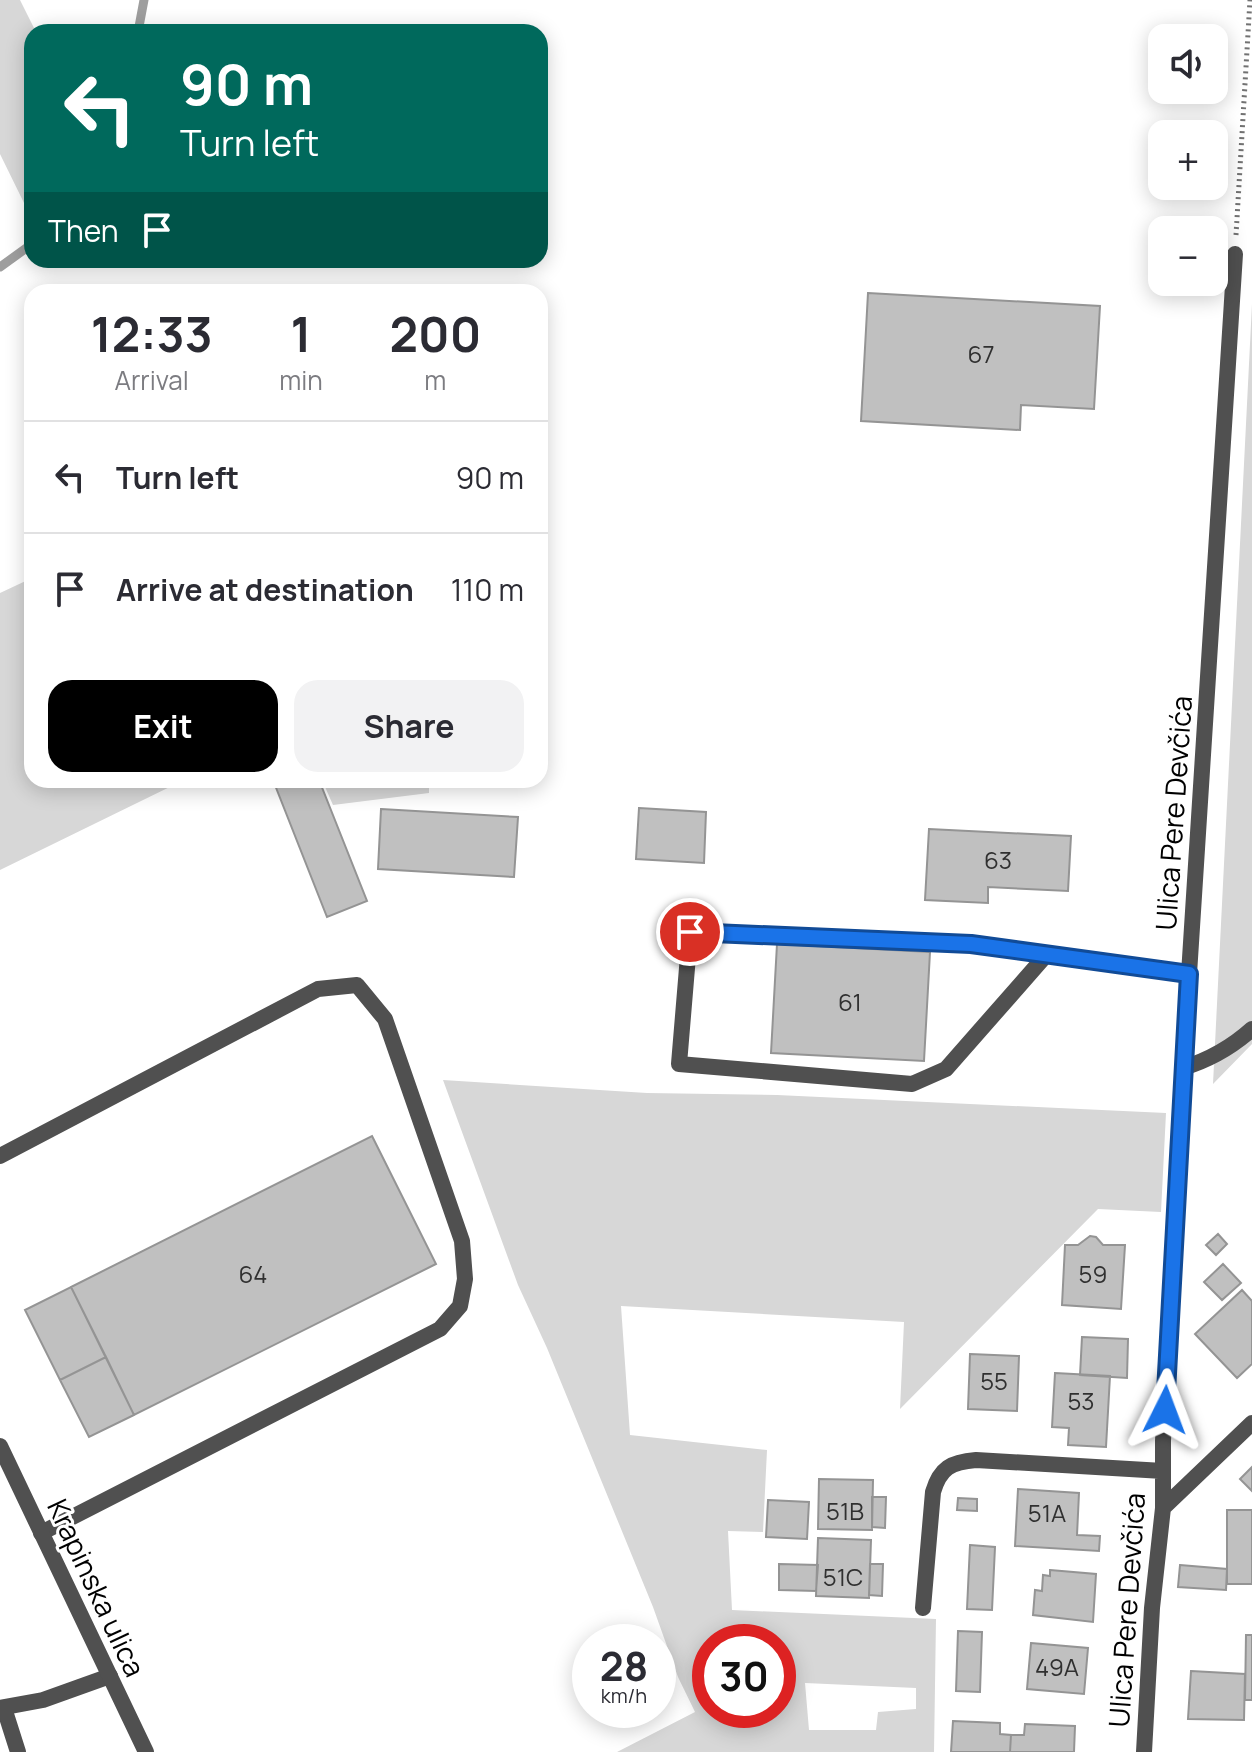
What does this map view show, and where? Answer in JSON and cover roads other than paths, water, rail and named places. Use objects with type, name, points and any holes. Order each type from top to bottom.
[{"type":"street","name":"Ulica Pere Devčića","points":[[1144,1752],[1152,1608],[1163,1508],[1183,1068],[1235,254]]},
{"type":"street","points":[[1047,954],[946,1069],[912,1084],[679,1064],[690,932],[971,944],[1047,954],[1189,974]]},
{"type":"street","points":[[0,1156],[318,989],[357,985],[385,1019],[462,1241],[465,1279],[460,1306],[440,1329],[41,1533]]},
{"type":"street","points":[[1183,1068],[1203,1062],[1239,1041],[1252,1029]]},
{"type":"street","points":[[1163,1508],[1252,1423]]},
{"type":"street","name":"Krapinska ulica","points":[[0,1446],[146,1752]]},
{"type":"street","name":"Ulica Pere Devčića","points":[[923,1608],[933,1492],[937,1478],[948,1467],[976,1460],[1163,1471]]},
{"type":"street","points":[[18,1752],[2,1708],[43,1700],[110,1676]]},
{"type":"waterway","points":[[140,24],[144,0]]},
{"type":"waterway","points":[[0,267],[24,250]]}]
